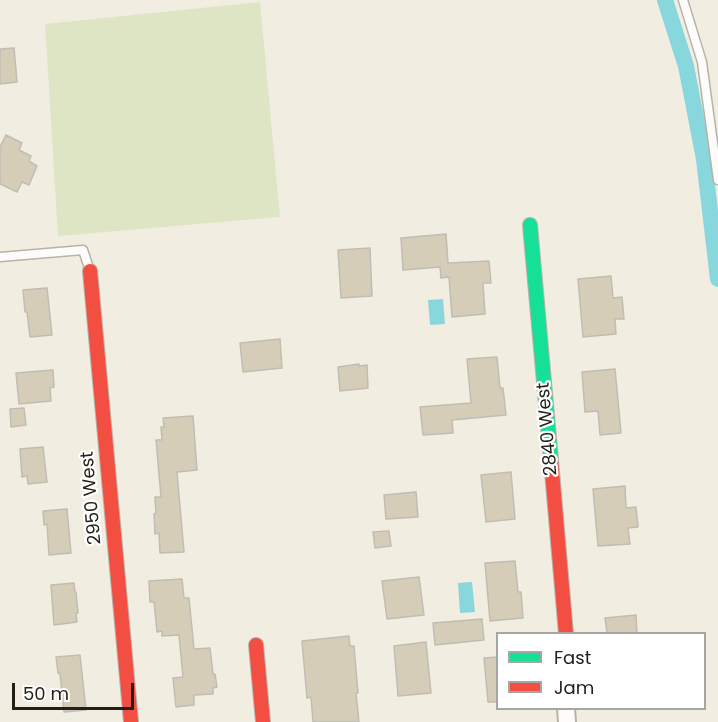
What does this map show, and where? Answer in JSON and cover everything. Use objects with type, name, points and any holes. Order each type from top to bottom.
[{"type":"street","name":"2840 West","points":[[530,225],[566,632]]},
{"type":"street","name":"2950 West","points":[[90,271],[130,722]]},
{"type":"street","points":[[256,645],[263,722]]},
{"type":"lane","points":[[683,0],[702,62],[718,180]]},
{"type":"lane","points":[[0,257],[83,250],[90,271]]},
{"type":"green space","points":[[260,2],[280,217],[58,236],[45,24]]},
{"type":"water","points":[[443,299],[445,324],[430,325],[428,300]]},
{"type":"water","points":[[472,582],[475,612],[460,613],[458,583]]},
{"type":"building","points":[[14,48],[17,82],[0,84],[0,49]]},
{"type":"building","points":[[6,135],[22,143],[19,150],[31,156],[29,161],[37,166],[29,185],[22,182],[17,192],[0,184],[0,147]]},
{"type":"building","points":[[446,234],[448,263],[489,261],[491,283],[483,283],[485,314],[452,317],[449,277],[441,278],[440,267],[403,270],[401,238]]},
{"type":"building","points":[[370,248],[372,296],[341,298],[338,250]]},
{"type":"building","points":[[611,276],[613,298],[622,297],[624,319],[615,319],[616,334],[583,337],[578,279]]},
{"type":"building","points":[[47,288],[52,335],[30,337],[23,290]]},
{"type":"building","points":[[280,339],[282,368],[243,372],[240,343]]},
{"type":"building","points":[[497,357],[506,415],[452,420],[453,433],[423,435],[420,407],[471,403],[467,359]]},
{"type":"building","points":[[359,364],[359,366],[367,365],[368,388],[340,391],[338,367]]},
{"type":"building","points":[[615,369],[621,433],[600,435],[598,411],[585,412],[582,372]]},
{"type":"building","points":[[53,370],[54,387],[50,388],[51,401],[19,404],[16,373]]},
{"type":"building","points":[[24,408],[26,425],[11,427],[10,409]]},
{"type":"building","points":[[193,416],[197,470],[177,472],[184,552],[160,553],[159,533],[155,534],[154,514],[156,513],[155,497],[161,497],[156,440],[162,440],[163,418]]},
{"type":"building","points":[[43,447],[47,482],[28,484],[27,476],[22,477],[20,449]]},
{"type":"building","points":[[511,472],[515,519],[486,522],[481,475]]},
{"type":"building","points":[[625,486],[626,508],[636,507],[638,527],[628,528],[630,544],[598,546],[593,489]]},
{"type":"building","points":[[416,492],[418,517],[386,519],[384,495]]},
{"type":"building","points":[[67,509],[71,553],[49,555],[47,524],[44,525],[43,511]]},
{"type":"building","points":[[389,531],[391,546],[375,548],[373,532]]},
{"type":"building","points":[[515,561],[523,618],[490,621],[485,563]]},
{"type":"building","points":[[419,577],[424,615],[387,619],[382,581]]},
{"type":"building","points":[[182,579],[184,598],[189,598],[194,649],[210,648],[217,687],[213,688],[213,694],[194,695],[194,705],[176,707],[173,678],[183,677],[179,635],[162,636],[162,631],[157,632],[154,602],[150,602],[149,581]]},
{"type":"building","points":[[74,583],[77,622],[54,625],[51,585]]},
{"type":"building","points":[[636,615],[637,632],[607,632],[605,618]]},
{"type":"building","points":[[482,619],[484,640],[435,645],[433,623]]},
{"type":"building","points":[[349,636],[350,646],[354,646],[359,722],[313,722],[311,697],[307,698],[302,641]]},
{"type":"building","points":[[426,642],[431,693],[398,696],[394,646]]},
{"type":"building","points":[[80,655],[86,710],[64,712],[56,657]]},
{"type":"building","points":[[496,657],[496,702],[488,702],[484,658]]},
{"type":"waterway","points":[[665,0],[686,66],[704,159],[718,279]]},
{"type":"traffic: fast","points":[[530,225],[551,460]]},
{"type":"traffic: jam","points":[[90,271],[131,722]]},
{"type":"traffic: jam","points":[[551,460],[566,632]]},
{"type":"traffic: jam","points":[[256,645],[263,722]]}]
